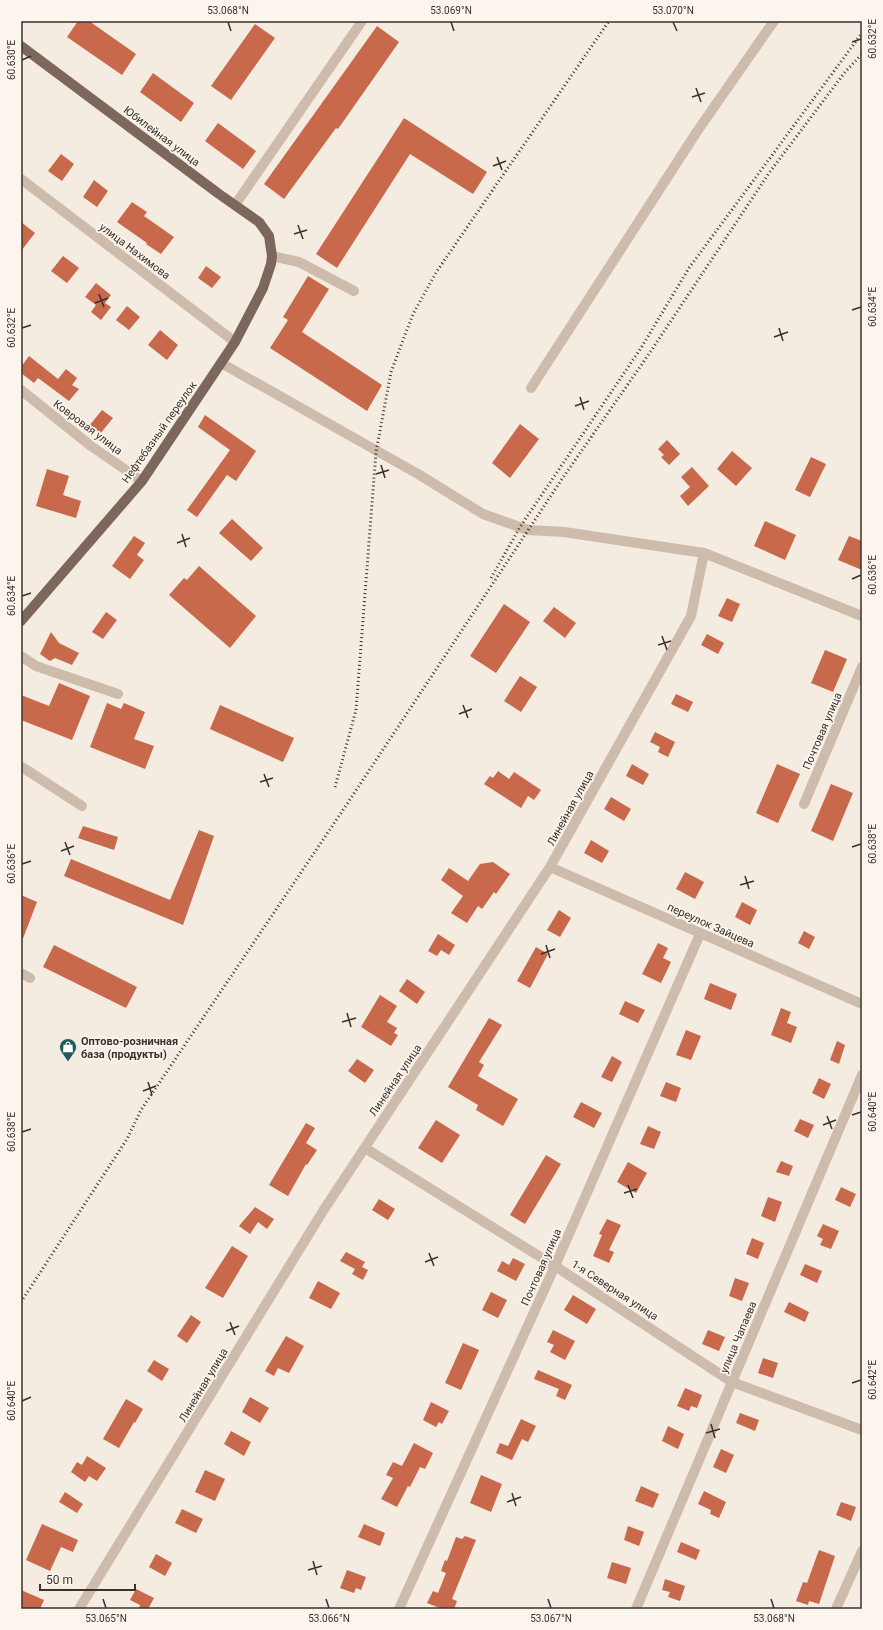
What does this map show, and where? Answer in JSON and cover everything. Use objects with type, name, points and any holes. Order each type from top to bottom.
[{"type":"main road","name":"Юбилейная улица","points":[[21,46],[259,222],[269,236],[272,256]]},
{"type":"main road","name":"Нефтебазный переулок","points":[[21,622],[142,481],[235,342],[262,288],[272,264],[272,256]]},
{"type":"street","points":[[235,205],[362,21]]},
{"type":"street","points":[[531,388],[698,130],[774,21]]},
{"type":"street","name":"улица Нахимова","points":[[21,179],[235,342]]},
{"type":"street","points":[[272,256],[299,262],[354,291]]},
{"type":"street","points":[[221,363],[418,474],[483,514],[528,530],[564,532],[704,553],[862,616]]},
{"type":"street","name":"Ковровая улица","points":[[21,390],[91,446],[142,481]]},
{"type":"street","name":"Линейная улица","points":[[79,1609],[323,1211],[550,867],[692,616],[704,553]]},
{"type":"street","points":[[21,656],[36,666],[118,694]]},
{"type":"street","name":"Почтовая улица","points":[[804,804],[862,667]]},
{"type":"street","points":[[21,768],[22,767],[82,806]]},
{"type":"street","name":"переулок Зайцева","points":[[550,867],[862,1004]]},
{"type":"street","name":"Почтовая улица","points":[[399,1609],[555,1266],[700,934]]},
{"type":"street","name":"улица Чапаева","points":[[636,1609],[862,1075]]},
{"type":"street","name":"1-я Северная улица","points":[[364,1148],[555,1266],[732,1382],[862,1430]]},
{"type":"street","points":[[836,1609],[862,1551]]},
{"type":"building","points":[[78,21],[89,21],[136,54],[122,75],[67,37]]},
{"type":"building","points":[[255,24],[275,38],[231,100],[211,86]]},
{"type":"building","points":[[377,26],[399,42],[338,129],[336,128],[284,199],[264,184]]},
{"type":"building","points":[[153,73],[194,103],[181,122],[140,92]]},
{"type":"building","points":[[404,118],[487,172],[473,194],[410,154],[337,268],[316,254]]},
{"type":"building","points":[[218,123],[256,151],[243,169],[205,141]]},
{"type":"building","points":[[61,154],[74,164],[62,181],[48,171]]},
{"type":"building","points":[[94,180],[108,191],[97,207],[83,197]]},
{"type":"building","points":[[132,202],[147,212],[144,216],[174,237],[161,254],[117,222]]},
{"type":"building","points":[[21,222],[35,233],[21,251]]},
{"type":"building","points":[[63,256],[79,268],[67,283],[51,271]]},
{"type":"building","points":[[206,266],[221,277],[212,288],[198,278]]},
{"type":"building","points":[[308,276],[329,289],[302,332],[382,385],[367,411],[270,348],[288,320],[283,317]]},
{"type":"building","points":[[96,283],[111,295],[105,303],[111,307],[101,320],[91,312],[96,305],[85,297]]},
{"type":"building","points":[[127,306],[140,317],[129,330],[116,320]]},
{"type":"building","points":[[160,330],[178,345],[167,360],[148,345]]},
{"type":"building","points":[[29,356],[58,379],[66,369],[77,378],[72,385],[79,389],[69,401],[38,378],[34,383],[21,373],[21,367]]},
{"type":"building","points":[[102,410],[113,418],[100,434],[89,426]]},
{"type":"building","points":[[205,415],[256,451],[236,481],[227,475],[197,517],[187,510],[230,450],[198,427]]},
{"type":"building","points":[[520,424],[539,439],[510,478],[492,463]]},
{"type":"building","points":[[667,440],[680,454],[669,465],[661,457],[664,455],[658,449]]},
{"type":"building","points":[[732,451],[752,468],[736,486],[717,469]]},
{"type":"building","points":[[811,457],[826,464],[810,497],[795,490]]},
{"type":"building","points":[[692,467],[709,486],[688,506],[680,496],[690,487],[681,477]]},
{"type":"building","points":[[47,469],[69,476],[63,495],[81,501],[76,518],[36,506]]},
{"type":"building","points":[[232,519],[263,548],[251,561],[219,533]]},
{"type":"building","points":[[765,521],[796,535],[785,560],[754,546]]},
{"type":"building","points":[[134,536],[145,543],[137,555],[144,560],[130,579],[112,566]]},
{"type":"building","points":[[849,536],[862,541],[862,570],[838,560]]},
{"type":"building","points":[[199,566],[256,616],[230,648],[169,595],[184,578],[187,580]]},
{"type":"building","points":[[727,598],[740,604],[732,622],[718,616]]},
{"type":"building","points":[[504,604],[530,622],[496,673],[470,656]]},
{"type":"building","points":[[554,607],[576,623],[565,638],[543,621]]},
{"type":"building","points":[[106,612],[117,620],[103,639],[92,632]]},
{"type":"building","points":[[51,632],[59,643],[79,653],[72,665],[55,658],[50,661],[40,654]]},
{"type":"building","points":[[707,634],[724,643],[718,654],[701,645]]},
{"type":"building","points":[[825,650],[847,659],[833,692],[811,683]]},
{"type":"building","points":[[520,676],[537,687],[521,712],[504,701]]},
{"type":"building","points":[[59,683],[90,696],[72,740],[21,720],[21,695],[49,706]]},
{"type":"building","points":[[676,694],[693,702],[688,712],[671,704]]},
{"type":"building","points":[[107,703],[121,709],[124,703],[145,712],[134,739],[154,746],[145,769],[90,747]]},
{"type":"building","points":[[220,705],[294,738],[283,762],[210,729]]},
{"type":"building","points":[[655,732],[675,742],[668,757],[658,752],[660,747],[650,742]]},
{"type":"building","points":[[632,764],[649,774],[643,785],[626,776]]},
{"type":"building","points":[[777,764],[800,774],[778,823],[756,813]]},
{"type":"building","points":[[498,771],[509,779],[514,772],[541,790],[534,800],[528,796],[521,808],[484,784],[490,776],[493,778]]},
{"type":"building","points":[[831,784],[853,793],[833,841],[811,831]]},
{"type":"building","points":[[611,797],[631,809],[624,821],[604,809]]},
{"type":"building","points":[[83,826],[118,837],[114,850],[78,838]]},
{"type":"building","points":[[199,830],[214,836],[183,925],[64,876],[71,859],[170,900]]},
{"type":"building","points":[[591,840],[609,851],[602,863],[584,853]]},
{"type":"building","points":[[493,862],[510,874],[496,894],[494,892],[482,909],[478,906],[467,923],[451,913],[463,896],[441,880],[449,868],[468,881],[480,864]]},
{"type":"building","points":[[685,872],[704,882],[695,899],[676,889]]},
{"type":"building","points":[[21,895],[37,902],[22,941],[21,941]]},
{"type":"building","points":[[742,902],[757,910],[750,925],[735,917]]},
{"type":"building","points":[[559,910],[571,918],[560,937],[547,930]]},
{"type":"building","points":[[804,931],[815,937],[809,949],[798,943]]},
{"type":"building","points":[[438,934],[455,945],[449,955],[441,950],[437,956],[428,951]]},
{"type":"building","points":[[658,943],[668,948],[663,958],[671,962],[661,983],[642,974]]},
{"type":"building","points":[[54,945],[137,987],[126,1008],[43,967]]},
{"type":"building","points":[[536,947],[548,954],[530,988],[517,981]]},
{"type":"building","points":[[407,979],[425,992],[417,1004],[399,991]]},
{"type":"building","points":[[710,983],[737,994],[731,1010],[704,999]]},
{"type":"building","points":[[380,995],[397,1006],[387,1022],[397,1028],[394,1033],[398,1035],[391,1046],[361,1027]]},
{"type":"building","points":[[625,1001],[645,1010],[638,1023],[619,1014]]},
{"type":"building","points":[[781,1008],[791,1012],[787,1023],[797,1027],[791,1043],[771,1035]]},
{"type":"building","points":[[489,1018],[502,1025],[479,1062],[484,1065],[478,1076],[518,1099],[503,1126],[476,1110],[478,1105],[448,1087]]},
{"type":"building","points":[[686,1030],[701,1036],[691,1060],[676,1055]]},
{"type":"building","points":[[837,1041],[845,1045],[839,1064],[830,1060]]},
{"type":"building","points":[[612,1056],[622,1062],[612,1082],[601,1077]]},
{"type":"building","points":[[357,1059],[374,1070],[365,1083],[348,1071]]},
{"type":"building","points":[[819,1078],[831,1084],[824,1099],[812,1093]]},
{"type":"building","points":[[666,1082],[681,1088],[676,1102],[660,1096]]},
{"type":"building","points":[[581,1102],[602,1113],[594,1128],[573,1117]]},
{"type":"building","points":[[800,1119],[814,1125],[808,1138],[794,1131]]},
{"type":"building","points":[[436,1120],[460,1135],[442,1163],[418,1148]]},
{"type":"building","points":[[306,1123],[315,1128],[306,1143],[317,1150],[307,1165],[306,1164],[288,1196],[269,1185]]},
{"type":"building","points":[[648,1126],[661,1132],[654,1149],[640,1144]]},
{"type":"building","points":[[546,1155],[561,1164],[525,1224],[510,1215]]},
{"type":"building","points":[[781,1161],[793,1166],[789,1176],[776,1172]]},
{"type":"building","points":[[628,1162],[647,1173],[636,1193],[617,1182]]},
{"type":"building","points":[[841,1187],[856,1194],[850,1207],[835,1200]]},
{"type":"building","points":[[768,1197],[782,1202],[775,1222],[761,1216]]},
{"type":"building","points":[[379,1199],[395,1209],[388,1220],[372,1210]]},
{"type":"building","points":[[255,1207],[274,1219],[267,1229],[258,1222],[250,1234],[239,1226]]},
{"type":"building","points":[[607,1219],[621,1225],[609,1250],[614,1252],[609,1263],[593,1256],[602,1235],[599,1234]]},
{"type":"building","points":[[823,1224],[839,1231],[831,1249],[820,1245],[823,1239],[817,1236]]},
{"type":"building","points":[[752,1238],[764,1243],[758,1259],[746,1254]]},
{"type":"building","points":[[232,1246],[248,1256],[223,1298],[205,1288]]},
{"type":"building","points":[[346,1252],[365,1262],[362,1267],[368,1270],[363,1280],[352,1274],[355,1269],[340,1261]]},
{"type":"building","points":[[513,1258],[525,1264],[516,1281],[497,1271],[502,1261],[509,1265]]},
{"type":"building","points":[[805,1264],[822,1271],[817,1283],[800,1275]]},
{"type":"building","points":[[735,1278],[749,1283],[742,1301],[729,1296]]},
{"type":"building","points":[[318,1281],[340,1293],[331,1309],[309,1298]]},
{"type":"building","points":[[491,1292],[507,1300],[498,1318],[482,1310]]},
{"type":"building","points":[[573,1295],[596,1309],[587,1324],[564,1310]]},
{"type":"building","points":[[789,1302],[809,1312],[805,1322],[784,1312]]},
{"type":"building","points":[[191,1315],[201,1322],[187,1343],[177,1336]]},
{"type":"building","points":[[553,1330],[575,1341],[565,1360],[550,1352],[554,1345],[547,1342]]},
{"type":"building","points":[[708,1330],[725,1337],[719,1351],[702,1344]]},
{"type":"building","points":[[286,1336],[304,1346],[289,1373],[278,1368],[274,1376],[265,1371]]},
{"type":"building","points":[[463,1343],[479,1350],[461,1390],[445,1383]]},
{"type":"building","points":[[763,1358],[778,1363],[773,1378],[758,1373]]},
{"type":"building","points":[[154,1360],[169,1369],[162,1381],[147,1371]]},
{"type":"building","points":[[538,1370],[572,1385],[565,1400],[556,1396],[559,1389],[534,1379]]},
{"type":"building","points":[[685,1388],[702,1395],[697,1408],[691,1406],[689,1411],[677,1406]]},
{"type":"building","points":[[250,1397],[269,1408],[260,1423],[242,1412]]},
{"type":"building","points":[[126,1399],[143,1409],[119,1448],[103,1439]]},
{"type":"building","points":[[431,1402],[449,1411],[442,1424],[439,1422],[436,1427],[423,1420]]},
{"type":"building","points":[[740,1413],[759,1420],[755,1431],[736,1423]]},
{"type":"building","points":[[521,1419],[536,1426],[528,1442],[522,1439],[512,1460],[496,1453],[500,1443],[508,1446]]},
{"type":"building","points":[[668,1426],[684,1434],[678,1449],[662,1441]]},
{"type":"building","points":[[231,1431],[251,1442],[244,1456],[224,1444]]},
{"type":"building","points":[[414,1443],[433,1453],[425,1469],[420,1467],[410,1487],[408,1486],[397,1507],[381,1499],[393,1478],[386,1475],[393,1462],[402,1466]]},
{"type":"building","points":[[721,1449],[734,1455],[726,1473],[713,1467]]},
{"type":"building","points":[[87,1456],[106,1468],[97,1481],[89,1476],[85,1482],[71,1472],[77,1462],[82,1465]]},
{"type":"building","points":[[205,1470],[225,1479],[215,1501],[195,1492]]},
{"type":"building","points":[[481,1475],[502,1484],[491,1512],[470,1503]]},
{"type":"building","points":[[641,1486],[659,1494],[653,1508],[635,1501]]},
{"type":"building","points":[[704,1491],[726,1502],[719,1518],[710,1514],[711,1510],[698,1504]]},
{"type":"building","points":[[65,1492],[83,1504],[77,1513],[59,1502]]},
{"type":"building","points":[[841,1502],[856,1507],[851,1521],[836,1515]]},
{"type":"building","points":[[182,1509],[203,1519],[196,1533],[175,1523]]},
{"type":"building","points":[[42,1524],[78,1540],[73,1552],[61,1547],[50,1571],[26,1560]]},
{"type":"building","points":[[364,1524],[385,1533],[380,1546],[358,1537]]},
{"type":"building","points":[[628,1526],[644,1532],[639,1546],[624,1540]]},
{"type":"building","points":[[465,1536],[476,1540],[452,1599],[457,1601],[454,1609],[442,1609],[427,1603],[433,1591],[438,1593],[446,1573],[441,1571],[445,1560],[447,1561],[456,1537],[462,1539]]},
{"type":"building","points":[[681,1542],[700,1550],[696,1560],[677,1552]]},
{"type":"building","points":[[819,1550],[835,1556],[819,1604],[809,1601],[808,1605],[796,1601],[803,1582],[807,1583]]},
{"type":"building","points":[[156,1554],[172,1563],[165,1576],[149,1567]]},
{"type":"building","points":[[612,1562],[631,1568],[626,1584],[607,1578]]},
{"type":"building","points":[[347,1570],[366,1577],[361,1590],[356,1588],[354,1593],[340,1588]]},
{"type":"building","points":[[665,1579],[685,1586],[680,1601],[668,1597],[670,1592],[662,1590]]},
{"type":"building","points":[[136,1589],[154,1598],[148,1609],[139,1609],[140,1605],[130,1600]]},
{"type":"building","points":[[21,1590],[44,1600],[40,1609],[21,1609]]},
{"type":"railway","points":[[335,787],[356,710],[376,452],[391,372],[413,314],[437,271],[609,21]]},
{"type":"railway","points":[[491,578],[520,527],[641,348],[689,268],[862,33]]},
{"type":"railway","points":[[21,1302],[127,1139],[141,1110],[341,813],[562,479],[649,354],[769,173],[845,72],[862,54]]},
{"type":"place","name":"Оптово-розничная база (продукты)","points":[[68,1062]]}]
